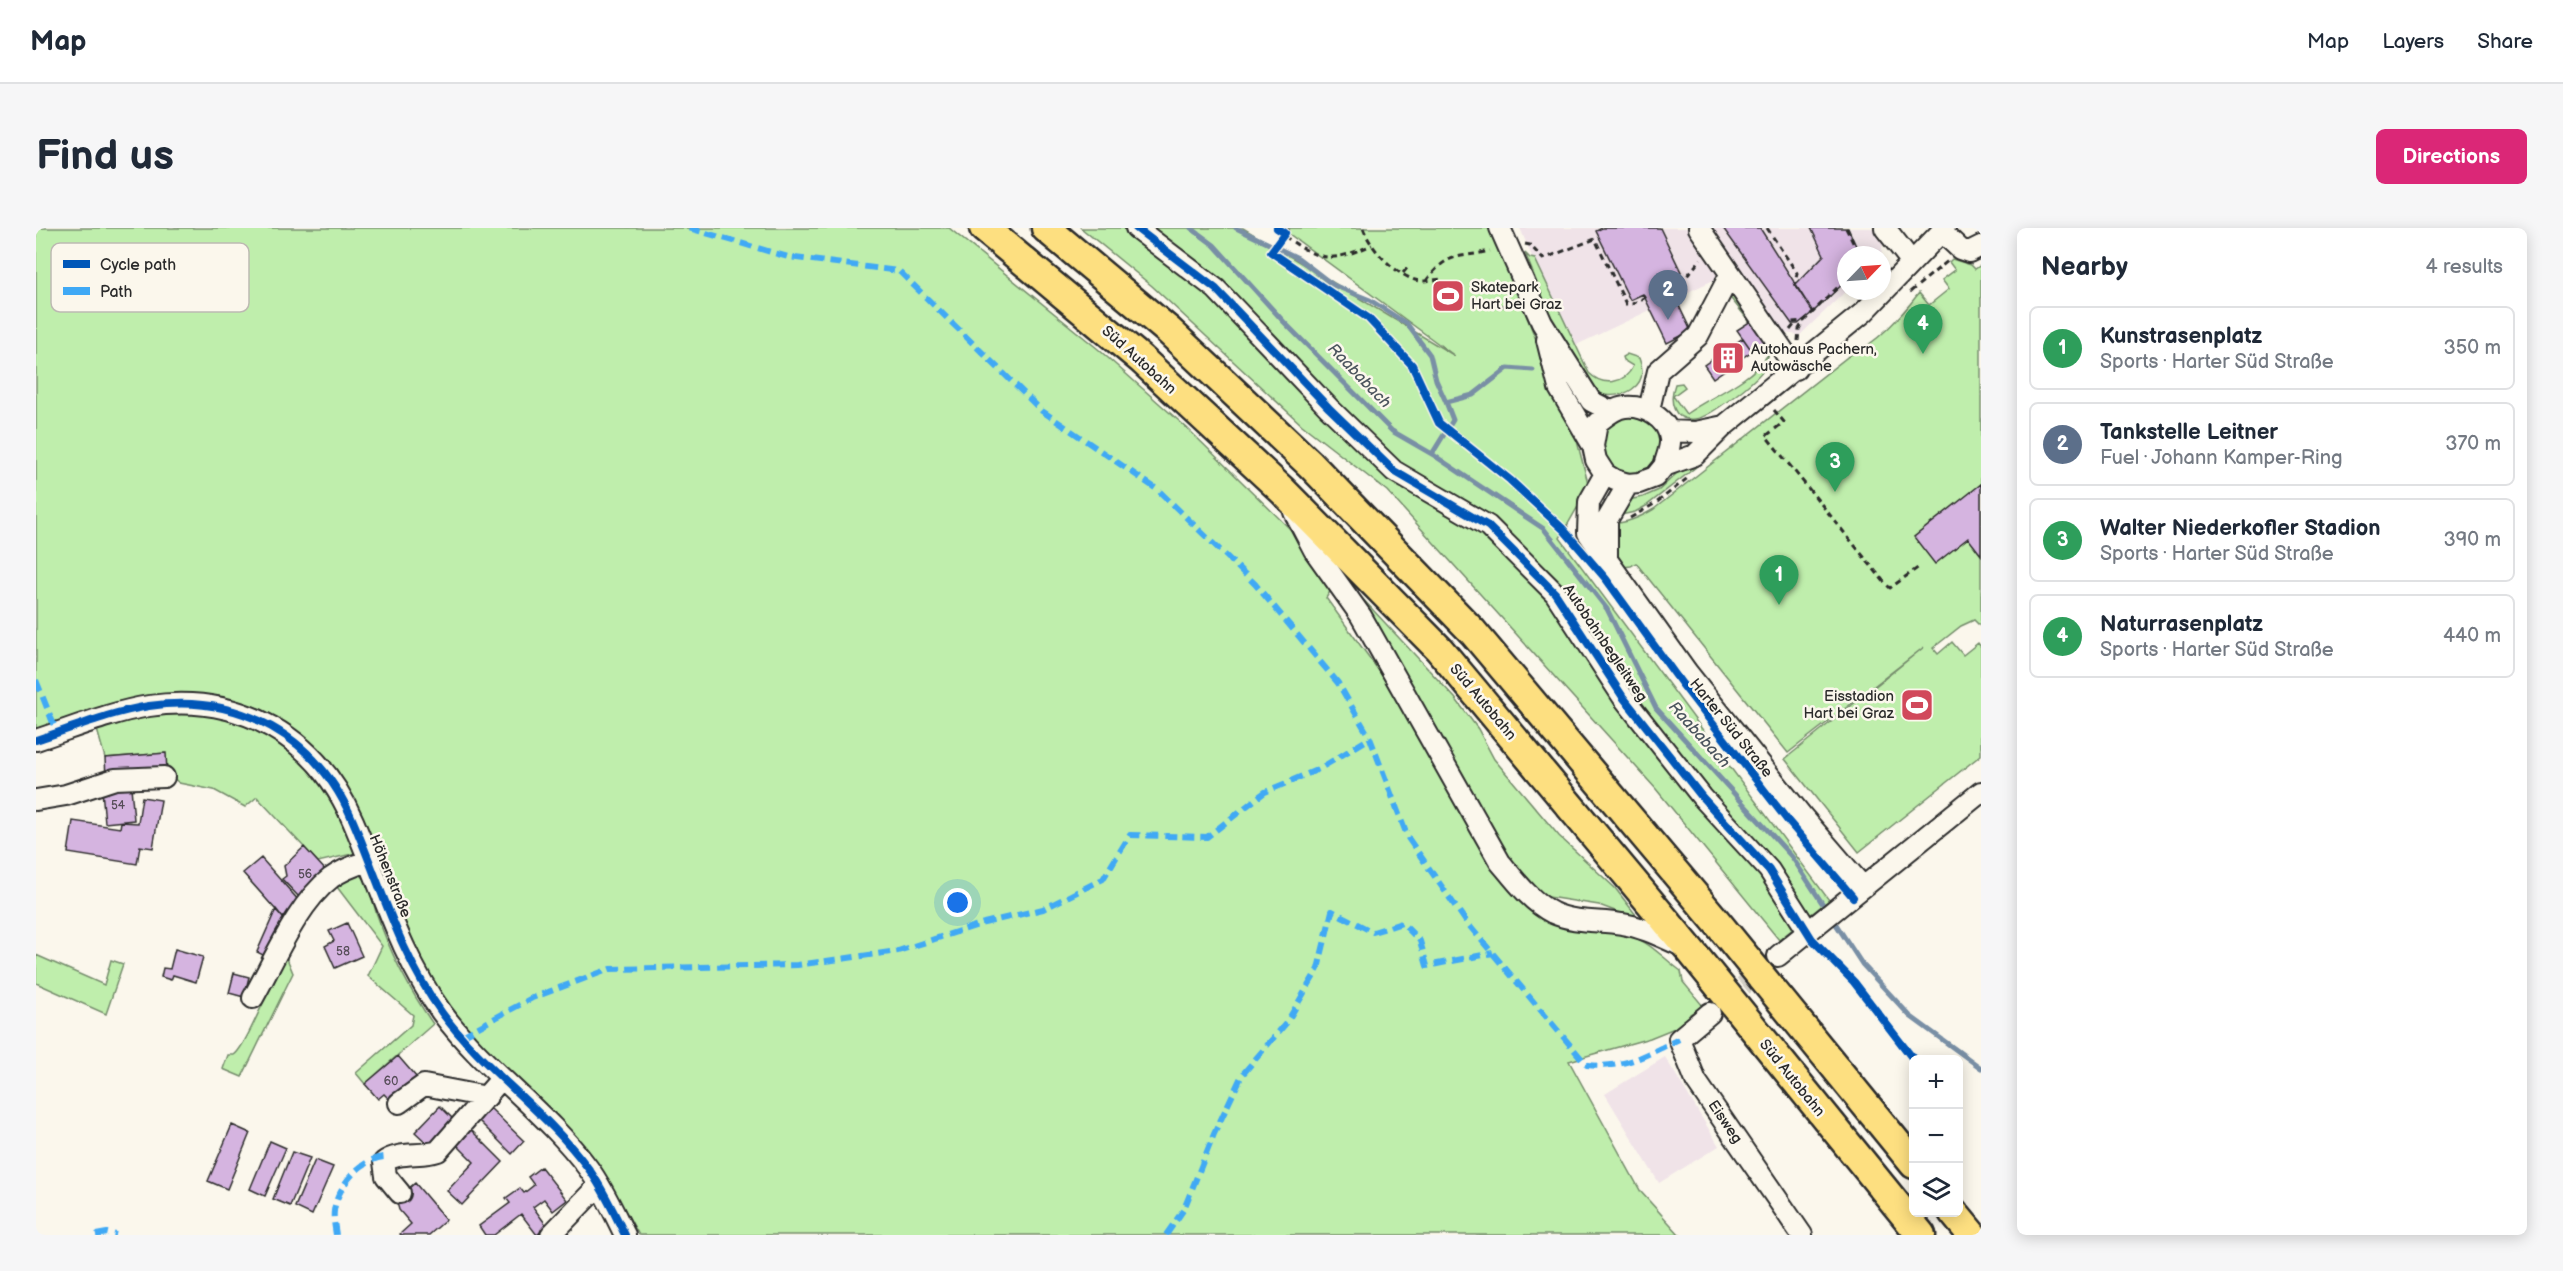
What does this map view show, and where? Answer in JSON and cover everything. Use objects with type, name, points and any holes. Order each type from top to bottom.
[{"type":"highway","name":"Süd Autobahn","points":[[984,228],[1141,359],[1283,491],[1439,649],[1690,950],[1921,1235]]},
{"type":"highway","points":[[1046,228],[1169,331],[1310,464],[1473,632],[1716,921],[1913,1163]]},
{"type":"highway","points":[[1957,1217],[1972,1235]]},
{"type":"street","name":"Autobahnbegleitweg","points":[[1136,228],[1216,289],[1329,408],[1394,471],[1488,526],[1555,593],[1623,697],[1702,797],[1769,870],[1811,928]]},
{"type":"street","points":[[1885,228],[1911,261]]},
{"type":"street","points":[[1664,466],[1695,455],[1724,426],[1864,312],[1943,230],[1960,249],[1969,252],[1981,246]]},
{"type":"street","points":[[1704,236],[1796,369]]},
{"type":"street","points":[[1503,240],[1542,323],[1591,401],[1612,412]]},
{"type":"street","points":[[1649,410],[1658,372],[1698,336],[1730,274]]},
{"type":"street","points":[[1542,323],[1559,388],[1593,446],[1596,460],[1605,474],[1628,484],[1640,483],[1655,477],[1664,466],[1670,440],[1668,431],[1659,418],[1649,410],[1624,407],[1612,412],[1597,423],[1593,446]]},
{"type":"street","points":[[1668,431],[1695,432],[1724,426]]},
{"type":"street","name":"Harter Süd Straße","points":[[1605,474],[1589,502],[1588,533],[1687,672],[1802,816],[1863,887]]},
{"type":"street","points":[[1607,562],[1605,542],[1607,520],[1628,484]]},
{"type":"street","points":[[1283,491],[1314,550],[1361,616],[1500,862],[1527,894],[1553,913],[1584,921],[1622,924],[1648,930],[1690,950]]},
{"type":"street","name":"Höhenstraße","points":[[36,740],[148,706],[204,705],[238,712],[263,722],[308,753],[326,775],[346,806],[397,930],[426,989],[462,1036],[567,1143],[588,1168],[625,1235]]},
{"type":"street","points":[[36,800],[66,795],[115,779],[164,777]]},
{"type":"street","points":[[1778,956],[1981,792]]},
{"type":"street","points":[[253,999],[301,914],[321,888],[339,873],[368,861]]},
{"type":"street","name":"Eisweg","points":[[1710,1013],[1679,1038],[1696,1081],[1802,1235]]},
{"type":"street","points":[[400,1193],[386,1176],[384,1162],[389,1157],[429,1154],[438,1151],[502,1078]]},
{"type":"street","points":[[399,1103],[424,1085],[487,1097]]},
{"type":"street","points":[[551,1235],[599,1185]]},
{"type":"path","points":[[1277,228],[1283,236],[1313,255],[1332,258],[1372,245]]},
{"type":"path","points":[[1363,228],[1378,254],[1403,273],[1413,279],[1426,281],[1441,279]]},
{"type":"path","points":[[1767,228],[1797,273],[1795,285]]},
{"type":"path","points":[[1846,228],[1855,246]]},
{"type":"path","points":[[1426,281],[1438,265],[1448,257],[1465,257],[1503,240],[1530,245],[1543,260],[1595,239],[1626,304],[1632,304],[1687,276],[1705,253],[1704,236]]},
{"type":"path","points":[[1403,273],[1408,267]]},
{"type":"path","points":[[1778,344],[1794,325],[1792,322],[1804,321],[1837,288]]},
{"type":"path","points":[[1774,410],[1784,422],[1766,436],[1885,583],[1890,588],[1919,567]]},
{"type":"path","points":[[1554,521],[1570,537]]},
{"type":"shaded area","points":[[1520,228],[1688,228],[1722,276],[1570,348]]},
{"type":"shaded area","points":[[1709,228],[1876,228],[1882,246],[1837,246],[1837,300],[1800,335],[1783,333]]},
{"type":"shaded area","points":[[1665,1057],[1719,1146],[1659,1183],[1605,1094]]},
{"type":"green space","points":[[36,228],[949,228],[1098,349],[1187,428],[1339,577],[1326,598],[1387,682],[1543,915],[1638,939],[1681,971],[1683,982],[1703,1006],[1690,1014],[1692,1021],[1650,1038],[1569,1061],[1641,1192],[1680,1235],[639,1235],[620,1202],[593,1167],[446,1014],[299,734],[256,709],[225,700],[193,695],[176,695],[36,731]]},
{"type":"green space","points":[[1081,228],[1243,228],[1455,356],[1281,228],[1491,228],[1577,441],[1589,487],[1560,538],[1829,900],[1779,940],[1656,789],[1387,491],[1302,425],[1152,286]]},
{"type":"green space","points":[[1525,253],[1535,259],[1589,373],[1601,380],[1613,382],[1625,377],[1633,366],[1622,357],[1627,354],[1639,358],[1642,368],[1641,377],[1632,390],[1616,395],[1597,394],[1563,348]]},
{"type":"green space","points":[[1952,259],[1971,265],[1975,269],[1981,265],[1981,627],[1974,620],[1961,626],[1933,648],[1938,654],[1952,642],[1963,655],[1978,643],[1981,647],[1981,755],[1859,852],[1785,759],[1924,647],[1788,753],[1636,563],[1623,567],[1614,555],[1609,524],[1633,520],[1654,509],[1850,355],[1879,337],[1919,293],[1929,305],[1949,289],[1942,280],[1955,270],[1949,262]]},
{"type":"green space","points":[[1731,290],[1771,348],[1766,365],[1761,373],[1721,406],[1695,419],[1681,417],[1674,409],[1672,397],[1675,384],[1682,383],[1685,387],[1673,396],[1686,414],[1739,382],[1760,365],[1767,356],[1763,343],[1765,341],[1728,295]]},
{"type":"green space","points":[[1627,413],[1648,418],[1660,435],[1662,445],[1655,464],[1638,475],[1619,474],[1603,461],[1602,430]]},
{"type":"green space","points":[[1696,467],[1646,506],[1635,512],[1611,517],[1628,500],[1659,490],[1678,472]]},
{"type":"green space","points":[[1345,584],[1360,596],[1455,698],[1478,729],[1494,759],[1559,836],[1615,888],[1636,915],[1631,917],[1599,905],[1542,896],[1514,872]]},
{"type":"green space","points":[[177,708],[223,716],[250,724],[287,746],[316,777],[328,795],[356,853],[318,862],[257,797],[245,807],[214,790],[179,783],[167,772],[165,753],[105,758],[96,726]]},
{"type":"green space","points":[[359,874],[368,885],[381,927],[400,970],[433,1024],[365,1084],[356,1073],[411,1025],[413,1015],[368,976],[382,946],[334,883]]},
{"type":"green space","points":[[36,955],[104,985],[111,960],[123,964],[106,1014],[36,983]]},
{"type":"green space","points":[[286,956],[293,973],[242,1077],[223,1069],[228,1055],[234,1055],[246,1039]]},
{"type":"building","points":[[1602,228],[1660,228],[1681,272],[1666,279],[1691,331],[1667,343],[1643,294],[1630,300],[1596,231]]},
{"type":"building","points":[[1723,228],[1760,228],[1813,312],[1798,324],[1792,324]]},
{"type":"building","points":[[1811,228],[1848,228],[1856,246],[1837,246],[1837,289],[1813,312],[1795,285],[1824,255]]},
{"type":"building","points":[[1751,321],[1765,341],[1752,351],[1737,330]]},
{"type":"building","name":"Autohaus Pachern, Autowäsche","points":[[1743,338],[1752,351],[1713,378],[1704,365]]},
{"type":"building","points":[[1981,484],[1981,555],[1968,538],[1935,564],[1914,537]]},
{"type":"building","points":[[166,753],[167,772],[106,777],[105,758]]},
{"type":"building","points":[[131,787],[134,820],[105,823],[102,790]]},
{"type":"building","points":[[142,797],[161,800],[153,848],[140,846],[137,864],[68,853],[73,821],[120,828],[121,822],[138,823]]},
{"type":"building","points":[[304,847],[327,872],[299,897],[282,879],[286,876],[284,866]]},
{"type":"building","points":[[261,858],[300,902],[283,918],[243,873]]},
{"type":"building","points":[[293,908],[271,959],[257,952],[276,909],[283,918]]},
{"type":"building","points":[[347,923],[362,956],[335,968],[325,946],[334,941],[329,931]]},
{"type":"building","points":[[175,949],[203,957],[196,982],[173,975],[171,980],[161,977],[163,968],[170,969]]},
{"type":"building","points":[[234,973],[249,977],[244,997],[229,993]]},
{"type":"building","points":[[398,1056],[417,1078],[390,1100],[384,1094],[378,1099],[365,1084]]},
{"type":"building","points":[[440,1106],[455,1121],[431,1147],[415,1132]]},
{"type":"building","points":[[490,1108],[524,1141],[512,1154],[478,1120]]},
{"type":"building","points":[[232,1125],[250,1133],[227,1189],[208,1181]]},
{"type":"building","points":[[468,1127],[503,1162],[462,1205],[447,1191],[474,1162],[454,1142]]},
{"type":"building","points":[[270,1141],[286,1148],[265,1196],[250,1189]]},
{"type":"building","points":[[292,1152],[310,1158],[290,1206],[273,1199]]},
{"type":"building","points":[[315,1160],[333,1167],[312,1215],[295,1207]]},
{"type":"building","points":[[541,1167],[567,1200],[553,1211],[544,1199],[533,1207],[547,1226],[537,1235],[521,1214],[494,1235],[485,1235],[479,1226],[510,1203],[506,1198],[520,1188],[524,1193],[534,1185],[528,1177]]},
{"type":"building","points":[[415,1183],[446,1220],[429,1235],[401,1235],[411,1224],[399,1210],[396,1199]]},
{"type":"waterway","name":"Raababach","points":[[1191,228],[1214,245],[1284,322],[1392,431],[1432,454],[1544,529],[1607,609],[1656,708],[1792,857],[1862,964],[1910,1016],[1981,1068]]},
{"type":"waterway","points":[[1236,228],[1298,258],[1333,285],[1370,300],[1407,324],[1430,355],[1436,380],[1446,402]]},
{"type":"waterway","points":[[1432,454],[1453,420],[1446,402],[1473,395],[1508,368],[1533,370]]},
{"type":"tunnel","points":[[1720,1005],[1767,966]]},
{"type":"marked path","points":[[689,228],[788,257],[899,271],[1042,411],[1158,490],[1255,584],[1338,683],[1370,738],[1408,838],[1467,923],[1587,1065],[1613,1065],[1635,1060],[1679,1039]]},
{"type":"marked path","points":[[36,680],[57,733]]},
{"type":"marked path","points":[[462,1036],[532,998],[610,969],[797,965],[898,951],[984,923],[1043,909],[1103,879],[1130,835],[1207,837],[1265,792],[1319,769],[1370,738]]},
{"type":"marked path","points":[[1166,1235],[1184,1209],[1214,1134],[1242,1075],[1287,1022],[1318,969],[1332,911],[1373,932],[1402,923],[1420,941],[1427,966],[1493,953]]},
{"type":"marked path","points":[[336,1235],[334,1211],[336,1201],[346,1182],[370,1161],[389,1157]]},
{"type":"marked path","points":[[96,1235],[107,1233],[116,1235]]},
{"type":"cycle path","points":[[1136,228],[1216,289],[1329,408],[1394,471],[1488,526],[1555,593],[1623,697],[1702,797],[1769,870],[1812,939],[1854,982],[1910,1055]]},
{"type":"cycle path","points":[[1277,228],[1285,233],[1271,252],[1368,318],[1412,365],[1439,423],[1510,480],[1563,529],[1606,579],[1682,684],[1788,821],[1853,897]]},
{"type":"cycle path","points":[[36,740],[121,712],[149,706],[182,704],[214,707],[244,714],[271,727],[296,744],[319,765],[338,791],[353,821],[392,920],[427,991],[459,1034],[571,1147],[599,1184],[625,1235]]},
{"type":"place","name":"Skatepark Hart bei Graz","points":[[1448,296]]},
{"type":"place","name":"Tankstelle Leitner","points":[[1668,320]]},
{"type":"place","name":"Naturrasenplatz","points":[[1923,354]]},
{"type":"place","name":"Autohaus Pachern, Autowäsche","points":[[1728,358]]},
{"type":"place","name":"Walter Niederkofler Stadion","points":[[1835,492]]},
{"type":"place","name":"Kunstrasenplatz","points":[[1779,605]]},
{"type":"place","name":"Eisstadion Hart bei Graz","points":[[1917,705]]}]
